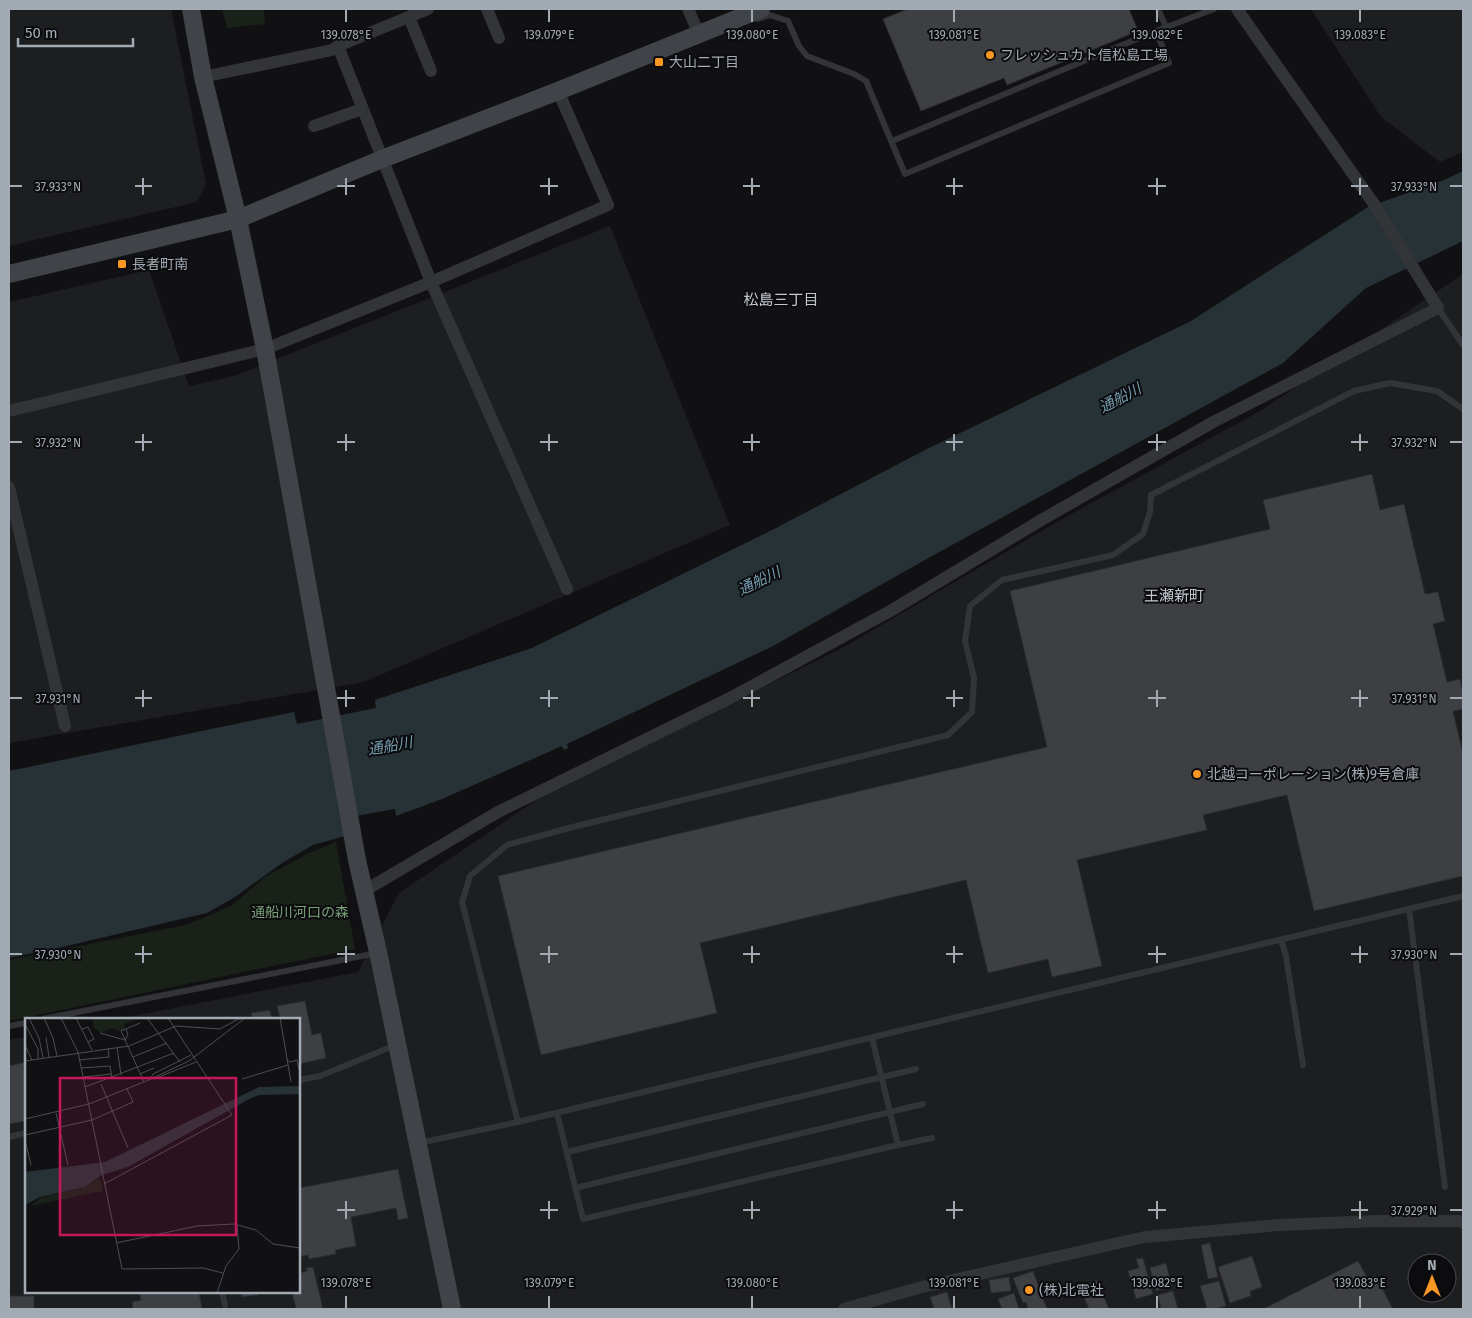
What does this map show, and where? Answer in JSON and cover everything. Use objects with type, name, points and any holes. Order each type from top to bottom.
[{"type":"street","points":[[191,9],[204,77],[266,349],[357,860],[378,952],[452,1309]]},
{"type":"street","points":[[204,77],[332,50],[428,9]]},
{"type":"street","points":[[488,9],[499,38]]},
{"type":"street","points":[[688,9],[699,34]]},
{"type":"street","points":[[364,891],[498,812],[730,698],[867,624],[1043,519],[1215,421],[1438,308],[1374,204],[1237,9]]},
{"type":"street","points":[[9,274],[238,220],[382,159],[699,34],[730,26],[760,11]]},
{"type":"street","points":[[409,17],[431,71]]},
{"type":"street","points":[[338,46],[431,282],[566,588]]},
{"type":"street","points":[[9,411],[266,349],[431,282],[608,205],[558,91]]},
{"type":"street","points":[[314,126],[362,109]]},
{"type":"street","points":[[9,487],[65,726]]},
{"type":"street","points":[[844,1309],[922,1287],[1146,1237],[1279,1224],[1386,1221],[1459,1221],[1463,1223]]},
{"type":"lane","points":[[1158,9],[1166,27]]},
{"type":"lane","points":[[892,141],[1156,31],[1214,9]]},
{"type":"lane","points":[[760,11],[788,21],[799,46],[807,56],[854,74],[866,81],[905,174],[1169,63],[1156,31]]},
{"type":"lane","points":[[1438,308],[1463,345]]},
{"type":"lane","points":[[518,1122],[462,902],[470,876],[507,845],[578,825],[948,735],[972,712],[974,678],[965,641],[970,606],[1002,580],[1113,555],[1144,534],[1150,512],[1151,495],[1354,391],[1390,383],[1428,389],[1437,391],[1463,409]]},
{"type":"lane","points":[[418,1144],[557,1113],[1463,896]]},
{"type":"lane","points":[[1409,910],[1445,1187]]},
{"type":"lane","points":[[1281,940],[1286,956],[1303,1065]]},
{"type":"lane","points":[[48,1018],[378,952]]},
{"type":"lane","points":[[9,1026],[25,1023]]},
{"type":"lane","points":[[872,1038],[898,1146]]},
{"type":"lane","points":[[300,1080],[320,1076],[397,1045]]},
{"type":"lane","points":[[567,1152],[916,1070]]},
{"type":"lane","points":[[575,1188],[924,1104]]},
{"type":"lane","points":[[557,1113],[582,1219],[932,1138]]},
{"type":"lane","points":[[9,1137],[25,1133]]},
{"type":"lane","points":[[222,1293],[224,1305]]},
{"type":"shaded area","points":[[9,9],[171,9],[206,184],[197,202],[9,246]]},
{"type":"shaded area","points":[[1311,9],[1463,9],[1463,152],[1440,162],[1381,117]]},
{"type":"shaded area","points":[[610,226],[730,525],[364,682],[9,743],[9,302],[149,270],[189,386],[234,376]]},
{"type":"shaded area","points":[[1463,274],[1463,1309],[9,1309],[9,1040],[25,1037],[25,1293],[300,1293],[300,1018],[122,1018],[358,972],[399,893],[544,795],[842,648],[1062,519],[1262,410]]},
{"type":"green space","points":[[222,9],[264,9],[265,24],[227,28]]},
{"type":"green space","name":"通船川河口の森","points":[[336,842],[355,949],[9,1021],[9,960],[186,925],[231,906],[265,877],[307,854]]},
{"type":"water","name":"通船川","points":[[1463,171],[1463,241],[1366,288],[1283,363],[923,561],[773,646],[567,744],[568,748],[564,750],[562,746],[442,799],[396,816],[395,809],[350,817],[352,834],[313,845],[282,863],[235,897],[207,913],[9,958],[9,771],[294,712],[297,724],[376,708],[375,700],[532,648],[774,529],[927,449],[1191,321],[1368,207],[1444,180]]},
{"type":"building","name":"フレッシュカト信松島工場","points":[[908,9],[1129,9],[1138,31],[1007,85],[1004,78],[921,111],[883,19]]},
{"type":"building","name":"北越コーポレーション(株)9号倉庫","points":[[1372,474],[1380,510],[1404,504],[1425,594],[1438,592],[1445,621],[1433,624],[1447,682],[1460,679],[1463,709],[1453,711],[1463,754],[1463,876],[1314,911],[1287,795],[1203,815],[1207,830],[1077,860],[1102,966],[1052,977],[1048,959],[988,973],[966,880],[700,943],[717,1013],[541,1055],[498,876],[1047,747],[1010,591],[1270,529],[1263,500]]},
{"type":"building","points":[[305,1001],[312,1035],[321,1033],[326,1058],[300,1064],[300,1018],[280,1018],[277,1006]]},
{"type":"building","points":[[270,1010],[272,1018],[253,1018],[251,1013]]},
{"type":"building","points":[[25,1062],[25,1121],[9,1124],[9,1066]]},
{"type":"building","points":[[398,1169],[408,1218],[398,1220],[396,1208],[351,1217],[356,1246],[335,1250],[336,1254],[309,1259],[308,1255],[300,1257],[300,1188]]},
{"type":"building","points":[[1210,1243],[1218,1277],[1208,1279],[1201,1245]]},
{"type":"building","points":[[1252,1256],[1262,1287],[1250,1291],[1251,1296],[1230,1303],[1218,1267]]},
{"type":"building","points":[[1143,1258],[1153,1294],[1136,1299],[1128,1271],[1139,1268],[1136,1259]]},
{"type":"building","points":[[1358,1261],[1368,1279],[1375,1275],[1393,1309],[1263,1309]]},
{"type":"building","points":[[1166,1263],[1172,1286],[1156,1291],[1150,1268]]},
{"type":"building","points":[[313,1267],[323,1309],[296,1309],[292,1293],[300,1293],[300,1273],[307,1271],[306,1268]]},
{"type":"building","name":"(株)北電社","points":[[1033,1271],[1047,1309],[1028,1309],[1026,1302],[1023,1303],[1013,1278]]},
{"type":"building","points":[[1009,1277],[1011,1291],[991,1293],[989,1280]]},
{"type":"building","points":[[1097,1280],[1109,1309],[1089,1309],[1080,1287]]},
{"type":"building","points":[[1219,1281],[1226,1306],[1207,1309],[1200,1286]]},
{"type":"building","points":[[1173,1291],[1178,1309],[1161,1309],[1158,1295]]},
{"type":"building","points":[[947,1292],[952,1309],[934,1309],[930,1297]]},
{"type":"building","points":[[139,1293],[199,1293],[202,1309],[133,1309],[132,1302],[141,1300]]},
{"type":"building","points":[[241,1293],[257,1293],[258,1295],[242,1297]]},
{"type":"building","points":[[1014,1293],[1019,1309],[1002,1309],[998,1299]]},
{"type":"building","points":[[9,1296],[34,1296],[34,1309],[9,1309]]},
{"type":"place","name":"フレッシュカト信松島工場","points":[[990,55]]},
{"type":"place","name":"大山二丁目","points":[[659,62]]},
{"type":"place","name":"長者町南","points":[[122,264]]},
{"type":"place","name":"北越コーポレーション(株)9号倉庫","points":[[1197,774]]},
{"type":"place","name":"(株)北電社","points":[[1029,1290]]},
{"type":"district","name":"松島三丁目","points":[[781,300]]},
{"type":"district","name":"王瀬新町","points":[[1174,596]]}]
